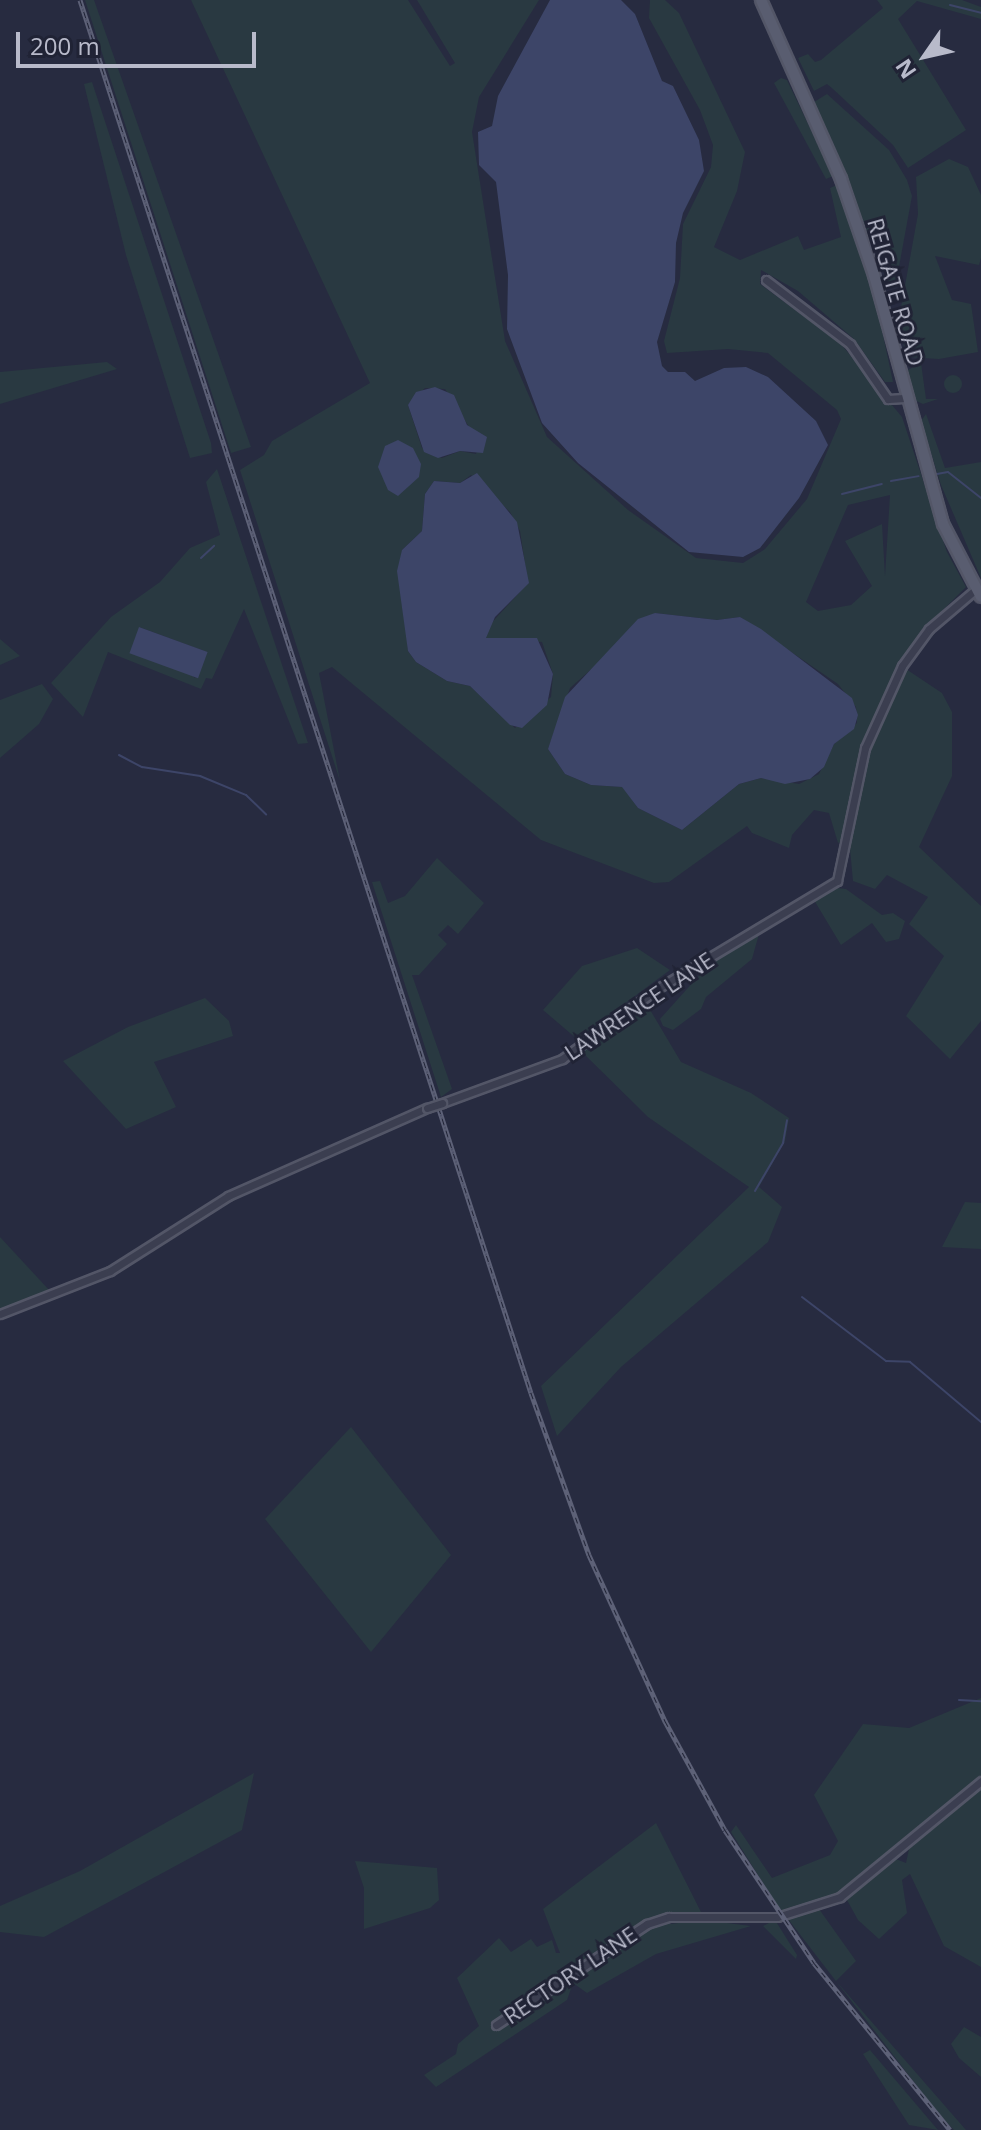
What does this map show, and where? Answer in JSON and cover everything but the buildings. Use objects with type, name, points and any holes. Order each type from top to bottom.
[{"type":"main road","name":"REIGATE ROAD","points":[[761,0],[854,215],[904,398],[943,524],[978,593]]},
{"type":"street","points":[[766,280],[850,344],[888,399],[904,398]]},
{"type":"street","name":"LAWRENCE LANE","points":[[0,1314],[110,1271],[228,1196],[427,1108],[562,1059],[657,989],[837,881],[865,748],[902,666],[929,629],[978,593]]},
{"type":"street","name":"RECTORY LANE","points":[[496,2025],[647,1924],[669,1917],[777,1917],[840,1897],[981,1781]]},
{"type":"shaded area","points":[[85,0],[94,0],[251,447],[231,453]]},
{"type":"shaded area","points":[[191,0],[408,0],[450,66],[455,63],[417,0],[539,0],[479,97],[472,132],[505,341],[547,437],[628,510],[696,558],[743,563],[765,549],[807,499],[841,419],[837,410],[768,353],[728,349],[667,353],[664,341],[680,278],[683,224],[711,167],[713,145],[700,110],[649,18],[650,0],[665,0],[679,13],[745,152],[737,191],[714,247],[740,260],[798,236],[804,250],[841,237],[830,188],[837,185],[873,288],[893,382],[885,382],[854,339],[798,291],[761,270],[760,284],[840,343],[902,417],[947,552],[966,587],[920,633],[900,665],[942,693],[952,712],[952,776],[919,847],[981,906],[981,1021],[950,1059],[906,1016],[944,956],[909,924],[928,897],[887,875],[875,889],[853,881],[849,838],[838,843],[829,813],[814,810],[792,835],[789,848],[752,833],[747,826],[669,882],[654,883],[541,840],[332,667],[319,673],[340,781],[240,470],[264,455],[272,441],[370,383]],"holes":[[[425,388],[445,389],[471,430],[482,434],[476,454],[460,451],[442,458],[422,448],[408,405]],[[471,475],[510,512],[520,531],[528,583],[486,629],[486,638],[542,642],[553,674],[551,697],[515,728],[470,686],[447,681],[416,662],[408,651],[402,550],[422,531],[425,494],[434,481],[460,483]],[[890,495],[885,576],[882,524],[845,541],[872,586],[851,605],[818,611],[806,602],[848,505]],[[655,613],[717,620],[740,617],[838,684],[856,707],[857,723],[834,744],[819,774],[799,784],[761,778],[739,784],[682,830],[638,808],[623,787],[591,785],[565,774],[548,749],[570,688]]]},
{"type":"shaded area","points":[[877,0],[962,0],[981,7],[981,19],[917,1],[898,19],[966,130],[908,168],[893,145],[827,84],[814,91],[798,58],[808,54],[815,62],[821,60],[883,8]]},
{"type":"shaded area","points":[[781,78],[787,80],[833,176],[826,179],[774,83]]},
{"type":"shaded area","points":[[92,82],[212,453],[190,458],[126,255],[84,84]]},
{"type":"shaded area","points":[[827,94],[889,150],[907,180],[912,196],[896,283],[889,284],[814,102]]},
{"type":"shaded area","points":[[949,159],[968,167],[981,195],[981,258],[979,265],[935,256],[952,300],[971,304],[978,352],[939,359],[905,357],[900,313],[918,214],[916,177]]},
{"type":"shaded area","points":[[107,362],[117,369],[0,404],[0,372]]},
{"type":"shaded area","points":[[921,363],[926,399],[938,399],[923,404],[914,400],[906,371]]},
{"type":"shaded area","points":[[953,375],[962,384],[953,393],[944,384]]},
{"type":"shaded area","points":[[926,414],[945,468],[981,462],[981,578],[941,485],[921,421]]},
{"type":"shaded area","points":[[217,469],[308,743],[298,744],[244,609],[212,679],[206,678],[201,689],[108,652],[83,717],[51,683],[111,617],[160,582],[190,548],[220,535],[206,482]],"holes":[[[139,627],[207,652],[195,678]]]},
{"type":"shaded area","points":[[0,639],[20,656],[0,665]]},
{"type":"shaded area","points":[[42,684],[53,699],[39,724],[0,758],[0,700]]},
{"type":"shaded area","points":[[437,858],[484,903],[458,934],[448,925],[438,935],[447,944],[419,975],[412,975],[452,1089],[441,1097],[372,882],[380,881],[388,903],[405,896]]},
{"type":"shaded area","points":[[837,888],[846,889],[882,915],[893,913],[905,921],[899,939],[886,942],[872,923],[841,945],[814,900]]},
{"type":"shaded area","points":[[759,934],[752,959],[706,997],[701,1009],[673,1030],[663,1026],[660,1019],[713,960]]},
{"type":"shaded area","points":[[637,948],[670,970],[577,1039],[543,1010],[582,966]]},
{"type":"shaded area","points":[[205,998],[229,1021],[233,1036],[154,1062],[176,1107],[126,1129],[63,1061],[128,1027]]},
{"type":"shaded area","points":[[646,1003],[681,1062],[751,1093],[789,1118],[785,1141],[759,1187],[782,1207],[768,1242],[621,1367],[557,1436],[541,1386],[749,1187],[648,1117],[581,1051]]},
{"type":"shaded area","points":[[965,1202],[981,1203],[981,1249],[942,1247]]},
{"type":"shaded area","points":[[0,1237],[50,1291],[0,1310]]},
{"type":"shaded area","points":[[351,1427],[451,1555],[371,1652],[265,1519]]},
{"type":"shaded area","points":[[981,1698],[981,1777],[846,1891],[782,1913],[731,1832],[736,1825],[772,1878],[830,1855],[838,1841],[814,1795],[863,1724],[909,1728]]},
{"type":"shaded area","points":[[254,1773],[242,1830],[44,1937],[0,1932],[0,1906],[80,1871]]},
{"type":"shaded area","points":[[981,1785],[981,1967],[944,1946],[910,1874],[902,1880],[907,1913],[879,1939],[858,1920],[847,1900],[896,1859],[906,1863],[909,1849]]},
{"type":"shaded area","points":[[656,1823],[702,1914],[673,1913],[670,1924],[703,1920],[751,1926],[656,1954],[587,1993],[573,1983],[567,2000],[436,2087],[424,2075],[456,2054],[458,2044],[479,2026],[457,1978],[499,1938],[511,1952],[531,1939],[537,1947],[552,1940],[556,1953],[560,1953],[543,1909]]},
{"type":"shaded area","points":[[355,1861],[437,1868],[439,1900],[430,1908],[364,1929],[364,1888]]},
{"type":"shaded area","points":[[819,1909],[856,1961],[836,1981],[966,2130],[954,2130],[941,2117],[788,1919]]},
{"type":"shaded area","points":[[775,1920],[797,1955],[796,1959],[763,1926]]},
{"type":"shaded area","points":[[964,2027],[981,2037],[981,2077],[959,2058],[951,2044]]},
{"type":"shaded area","points":[[870,2050],[938,2130],[909,2125],[863,2054]]},
{"type":"water","points":[[550,0],[621,0],[635,14],[662,81],[673,86],[699,140],[704,171],[683,213],[676,243],[675,282],[657,342],[662,366],[668,372],[685,372],[695,381],[724,368],[746,367],[768,377],[816,421],[828,445],[799,498],[760,548],[743,557],[689,552],[578,463],[542,423],[507,329],[508,275],[496,182],[479,165],[478,132],[492,126],[498,96]]},
{"type":"water","points":[[435,387],[454,395],[467,425],[487,437],[483,453],[460,451],[438,458],[424,452],[408,405],[416,392]]},
{"type":"water","points":[[398,440],[413,448],[421,464],[419,477],[398,496],[388,490],[378,467],[385,446]]},
{"type":"water","points":[[477,473],[517,522],[529,583],[495,617],[486,638],[537,638],[553,674],[547,705],[522,728],[510,725],[470,686],[447,681],[416,662],[408,651],[397,571],[402,550],[422,531],[425,494],[434,481],[460,483]]},
{"type":"water","points":[[655,613],[717,620],[740,617],[761,629],[852,698],[858,715],[854,729],[834,744],[824,767],[810,779],[785,784],[761,778],[739,784],[682,830],[638,808],[622,787],[591,785],[565,774],[548,749],[565,697],[638,619]]},
{"type":"water","points":[[139,627],[208,652],[198,678],[129,653]]},
{"type":"waterway","points":[[950,5],[981,13]]},
{"type":"waterway","points":[[937,474],[948,472],[981,498]]},
{"type":"waterway","points":[[891,481],[919,476]]},
{"type":"waterway","points":[[842,494],[882,484]]},
{"type":"waterway","points":[[201,558],[214,546]]},
{"type":"waterway","points":[[119,755],[142,767],[200,776],[246,795],[266,814]]},
{"type":"waterway","points":[[755,1191],[783,1143],[787,1120]]},
{"type":"waterway","points":[[802,1297],[886,1361],[910,1362],[981,1422]]},
{"type":"waterway","points":[[959,1700],[981,1701]]},
{"type":"railway","points":[[80,0],[531,1393],[589,1555],[665,1721],[725,1830],[814,1963],[950,2130]]}]
